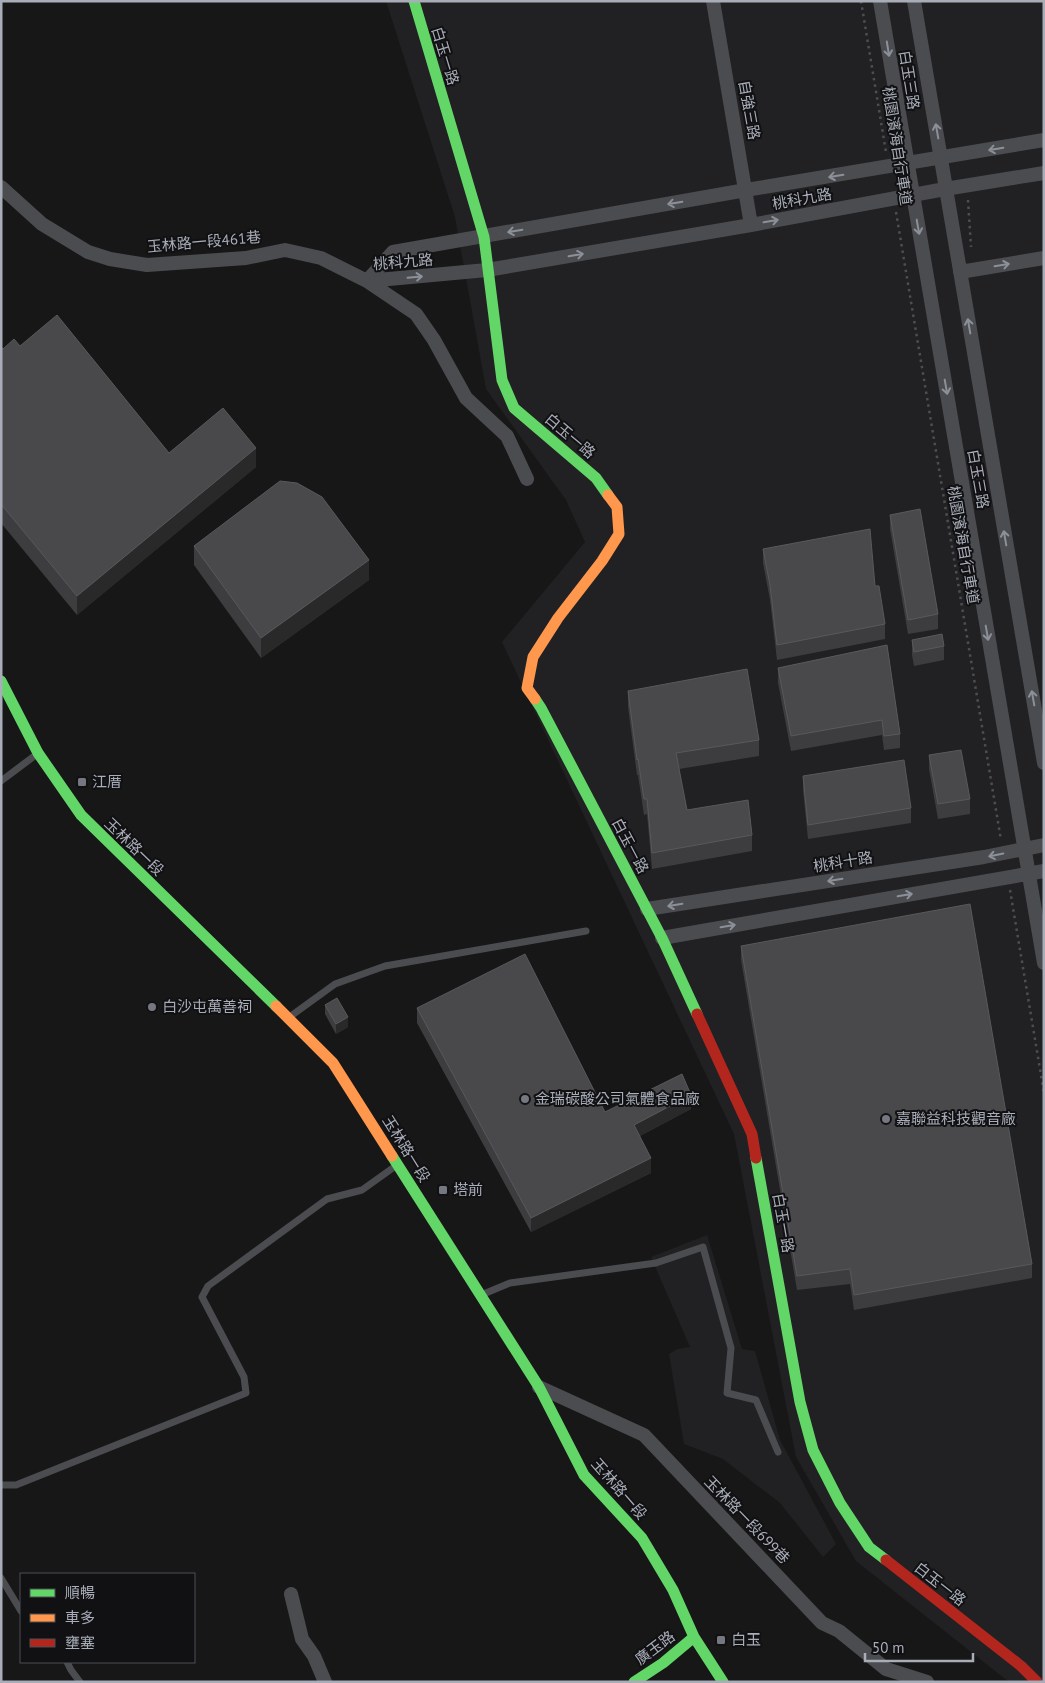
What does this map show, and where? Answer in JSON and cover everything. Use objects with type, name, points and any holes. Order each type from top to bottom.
[{"type":"street","name":"白玉一路","points":[[414,1],[484,237],[502,380],[514,408],[596,478],[618,507],[618,534],[602,561],[558,618],[533,657],[527,688],[541,708],[662,938],[752,1134],[800,1402],[813,1450],[835,1494],[869,1547],[1021,1666],[1037,1682]]},
{"type":"street","name":"自強三路","points":[[713,1],[751,225]]},
{"type":"street","name":"白玉三路","points":[[880,1],[1044,963]]},
{"type":"street","name":"白玉三路","points":[[914,1],[1044,763]]},
{"type":"street","name":"桃科九路","points":[[367,281],[393,252],[1044,140]]},
{"type":"street","name":"桃科九路","points":[[367,281],[488,270],[751,225],[945,189],[1044,174]]},
{"type":"street","name":"玉林路一段461巷","points":[[1,187],[42,224],[88,252],[110,259],[147,264],[246,258],[285,250],[320,258],[367,281],[416,314],[434,340],[466,398],[507,436],[528,479]]},
{"type":"street","points":[[960,272],[1044,258]]},
{"type":"street","name":"玉林路一段","points":[[1,680],[38,753],[80,815],[333,1062],[539,1387],[584,1475],[642,1538],[673,1590],[694,1637],[723,1682]]},
{"type":"street","name":"桃科十路","points":[[646,909],[1004,853],[1044,845]]},
{"type":"street","points":[[662,938],[1044,871]]},
{"type":"street","name":"玉林路一段699巷","points":[[539,1387],[644,1435],[822,1623],[839,1632],[886,1669],[927,1682]]},
{"type":"street","points":[[292,1594],[302,1639],[314,1656],[325,1682]]},
{"type":"street","name":"廣玉路","points":[[634,1682],[663,1663],[694,1637]]},
{"type":"lane","points":[[1,782],[38,753]]},
{"type":"lane","points":[[288,1018],[335,984],[385,966],[586,932]]},
{"type":"lane","points":[[1,1485],[16,1485],[246,1393],[244,1376],[202,1297],[208,1286],[328,1199],[362,1190],[398,1164]]},
{"type":"lane","points":[[481,1295],[510,1283],[656,1263],[703,1247],[731,1348],[727,1393],[756,1400],[778,1452]]},
{"type":"lane","points":[[1,1578],[20,1609]]},
{"type":"lane","points":[[68,1663],[80,1682]]},
{"type":"path","name":"桃園濱海自行車道","points":[[861,1],[889,167]]},
{"type":"path","name":"桃園濱海自行車道","points":[[894,199],[1004,853]]},
{"type":"path","points":[[1008,877],[1044,1093]]},
{"type":"shaded area","points":[[386,1],[1044,1],[1044,1682],[1009,1682],[856,1561],[796,1457],[734,1134],[502,642],[585,542],[566,500],[486,389],[455,217]]},
{"type":"shaded area","points":[[707,1235],[742,1349],[755,1351],[780,1440],[836,1544],[823,1557],[780,1503],[723,1459],[684,1444],[669,1354],[677,1349],[690,1347],[651,1257]]},
{"type":"building","points":[[57,315],[169,453],[223,408],[256,448],[77,596],[1,504],[1,347],[3,349],[14,339],[20,346]]},
{"type":"building","points":[[280,481],[297,483],[322,497],[369,560],[261,638],[194,546]]},
{"type":"building","points":[[920,509],[938,614],[908,620],[890,515]]},
{"type":"building","points":[[870,529],[875,586],[879,586],[885,624],[777,645],[770,585],[763,549]]},
{"type":"building","points":[[942,634],[944,646],[914,652],[912,640]]},
{"type":"building","points":[[887,645],[900,734],[884,736],[882,720],[791,736],[778,668]]},
{"type":"building","points":[[747,669],[759,740],[676,753],[687,810],[748,800],[752,835],[652,853],[647,799],[644,799],[637,760],[628,691]]},
{"type":"building","points":[[961,750],[970,799],[938,804],[929,755]]},
{"type":"building","points":[[904,760],[911,808],[808,825],[803,776]]},
{"type":"building","name":"嘉聯益科技觀音廠","points":[[970,904],[1032,1264],[854,1295],[850,1269],[797,1276],[741,946]]},
{"type":"building","name":"金瑞碳酸公司氣體食品廠","points":[[525,954],[605,1112],[682,1074],[691,1095],[634,1125],[651,1158],[531,1218],[417,1008]]},
{"type":"building","points":[[337,998],[348,1017],[336,1024],[325,1005]]},
{"type":"traffic: fast","points":[[414,1],[484,237],[502,380],[514,408],[596,478],[608,495]]},
{"type":"traffic: fast","points":[[1,681],[38,753],[81,815],[276,1006]]},
{"type":"traffic: fast","points":[[535,699],[662,938],[697,1014]]},
{"type":"traffic: fast","points":[[392,1156],[539,1387],[584,1475],[642,1538],[673,1590],[694,1637],[723,1682]]},
{"type":"traffic: fast","points":[[756,1158],[800,1402],[813,1450],[840,1503],[869,1547],[886,1560]]},
{"type":"traffic: fast","points":[[634,1682],[663,1663],[694,1637]]},
{"type":"traffic: slow","points":[[535,699],[527,688],[533,657],[558,618],[602,561],[619,534],[617,507],[608,495]]},
{"type":"traffic: slow","points":[[276,1006],[333,1063],[392,1156]]},
{"type":"traffic: jam","points":[[697,1014],[752,1134],[756,1158]]},
{"type":"traffic: jam","points":[[886,1560],[1021,1666],[1037,1682]]},
{"type":"place","name":"江厝","points":[[82,782]]},
{"type":"place","name":"白沙屯萬善祠","points":[[152,1007]]},
{"type":"place","name":"金瑞碳酸公司氣體食品廠","points":[[525,1099]]},
{"type":"place","name":"嘉聯益科技觀音廠","points":[[886,1119]]},
{"type":"place","name":"塔前","points":[[443,1190]]},
{"type":"place","name":"白玉","points":[[721,1640]]}]
